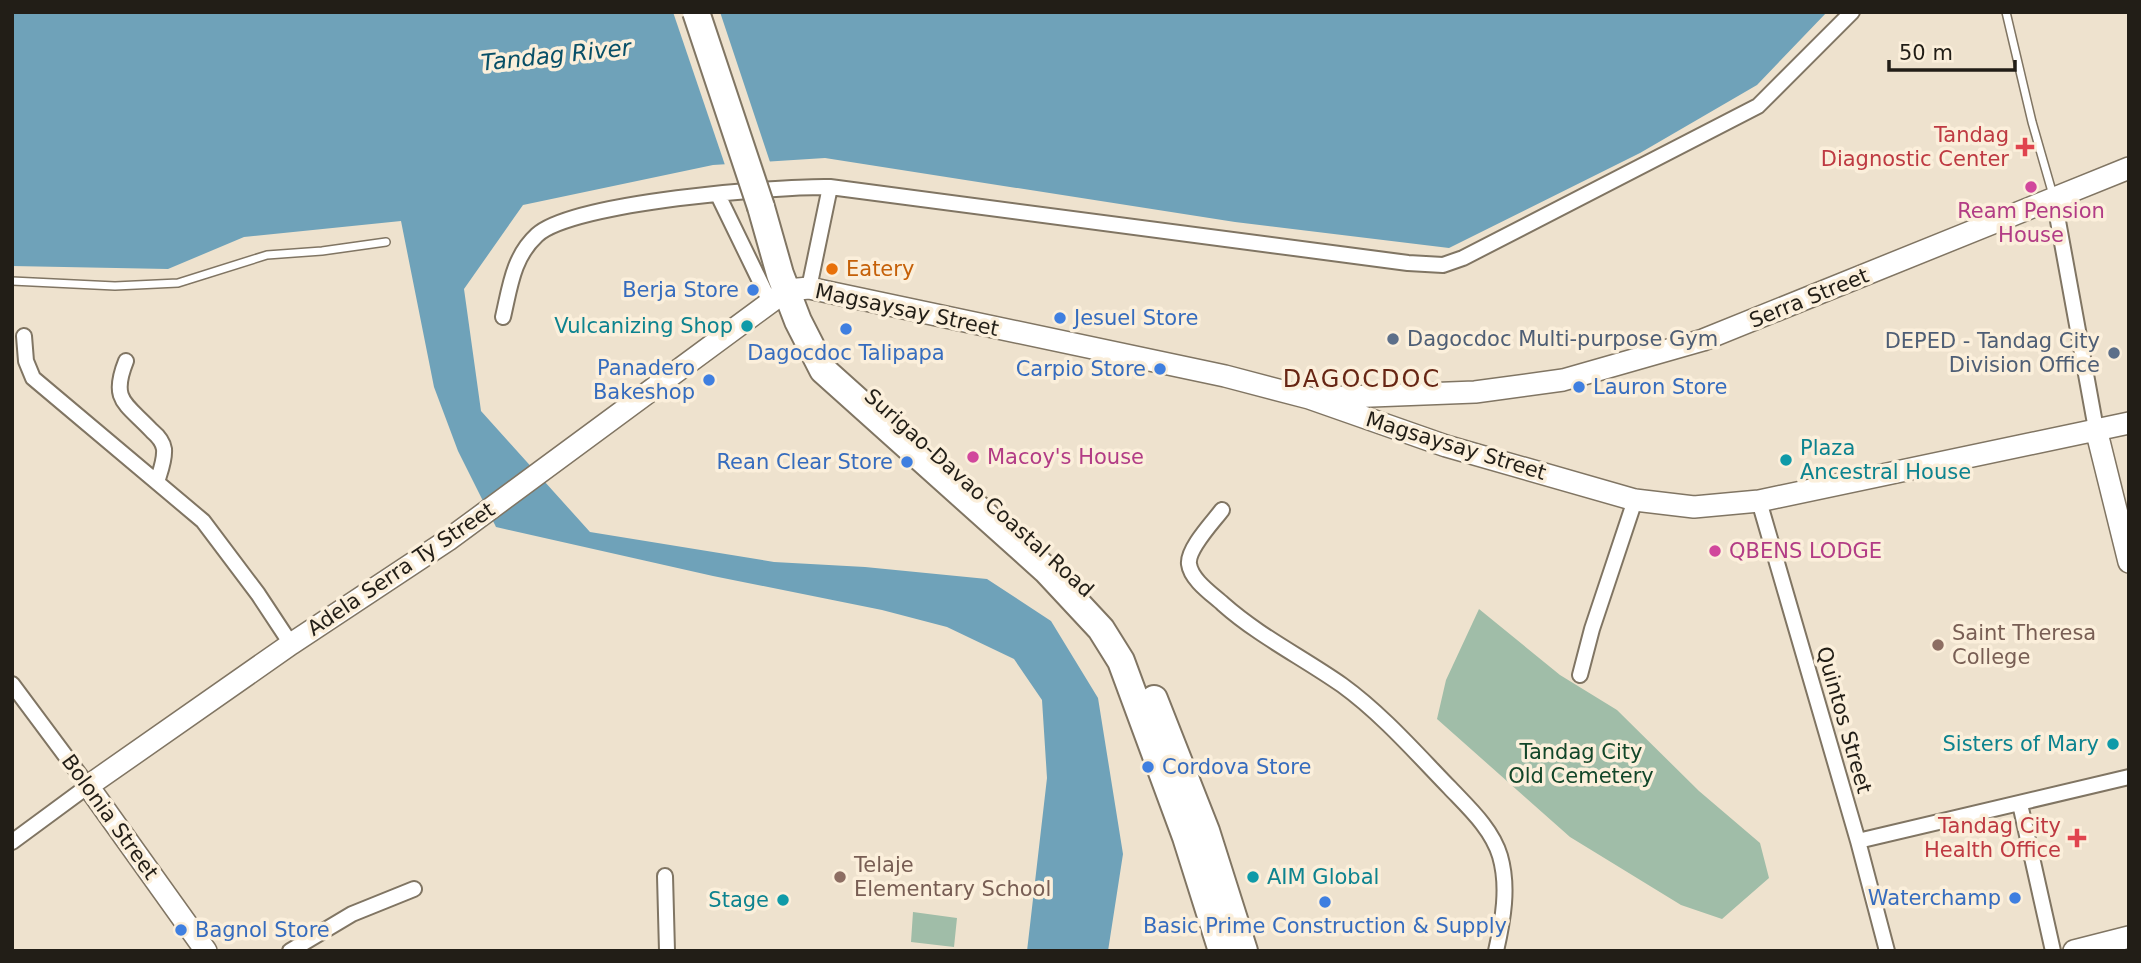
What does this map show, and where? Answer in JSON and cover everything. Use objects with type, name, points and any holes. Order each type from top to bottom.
[{"type":"highway","name":"Surigao-Davao Coastal Road","points":[[696,12],[761,207],[780,274],[798,321],[820,361],[849,377],[1069,581],[1111,615],[1136,652],[1196,834],[1244,951]]},
{"type":"highway","name":"Surigao-Davao Coastal Road","points":[[1196,834],[1222,951]]},
{"type":"main road","name":"Serra Street","points":[[1309,398],[1475,392],[1563,380],[1703,340],[2129,168]]},
{"type":"main road","name":"Magsaysay Street","points":[[789,294],[1224,376],[1309,398],[1446,446],[1635,500],[1695,507],[1759,501],[2129,423]]},
{"type":"main road","name":"Adela Serra Ty Street","points":[[88,786],[291,644],[448,540],[789,294]]},
{"type":"main road","points":[[2096,429],[2129,562]]},
{"type":"main road","name":"Bolonia Street","points":[[88,786],[206,951]]},
{"type":"main road","points":[[2074,951],[2129,937]]},
{"type":"street","points":[[503,317],[514,267],[538,234],[575,217],[630,205],[797,187],[830,187],[1408,263],[1443,265],[1462,258],[1758,106],[1852,12]]},
{"type":"street","points":[[789,294],[830,187]]},
{"type":"street","points":[[718,195],[789,294]]},
{"type":"street","points":[[2054,199],[2096,429]]},
{"type":"street","points":[[24,336],[26,361],[33,378],[203,521],[258,594],[291,644]]},
{"type":"street","points":[[126,361],[118,392],[126,405],[163,444],[164,455],[157,482]]},
{"type":"street","points":[[1580,675],[1592,629],[1635,500]]},
{"type":"street","name":"Quintos Street","points":[[1759,501],[1858,841],[1887,951]]},
{"type":"street","points":[[1222,510],[1192,550],[1189,563],[1193,574],[1237,617],[1365,703],[1489,831],[1500,855],[1504,880],[1504,907],[1496,951]]},
{"type":"street","name":"Bolonia Street","points":[[12,684],[88,786]]},
{"type":"street","points":[[1858,841],[2129,777]]},
{"type":"street","name":"Adela Serra Ty Street","points":[[12,842],[88,786]]},
{"type":"street","points":[[2020,804],[2053,951]]},
{"type":"street","points":[[665,876],[667,951]]},
{"type":"street","points":[[289,951],[352,914],[414,889]]},
{"type":"lane","points":[[2006,12],[2032,122],[2054,199]]},
{"type":"lane","points":[[12,281],[115,286],[178,283],[267,255],[386,242]]},
{"type":"green space","name":"Tandag City Old Cemetery","points":[[1479,609],[1560,675],[1617,710],[1699,791],[1760,843],[1769,878],[1722,919],[1681,905],[1570,837],[1437,719],[1446,680]]},
{"type":"green space","points":[[913,912],[957,918],[954,947],[911,942]]},
{"type":"water","name":"Tandag River","points":[[12,12],[1827,12],[1757,85],[1640,153],[1449,248],[1235,222],[825,158],[713,165],[523,205],[464,289],[481,411],[590,532],[774,562],[865,567],[987,579],[1051,621],[1098,698],[1123,854],[1108,951],[1027,951],[1047,778],[1042,700],[1014,659],[947,627],[882,610],[713,576],[496,527],[458,451],[434,387],[401,221],[244,237],[168,269],[12,266]]},
{"type":"pier","points":[[673,12],[720,12],[771,165],[726,168]]},
{"type":"place","name":"Tandag Diagnostic Center","points":[[2025,147]]},
{"type":"place","name":"Ream Pension House","points":[[2031,187]]},
{"type":"place","name":"Eatery","points":[[832,269]]},
{"type":"place","name":"Berja Store","points":[[753,290]]},
{"type":"place","name":"Jesuel Store","points":[[1060,318]]},
{"type":"place","name":"Vulcanizing Shop","points":[[747,326]]},
{"type":"place","name":"Dagocdoc Talipapa","points":[[846,329]]},
{"type":"place","name":"Dagocdoc Multi-purpose Gym","points":[[1393,339]]},
{"type":"place","name":"DEPED - Tandag City Division Office","points":[[2114,353]]},
{"type":"place","name":"Carpio Store","points":[[1160,369]]},
{"type":"place","name":"Panadero Bakeshop","points":[[709,380]]},
{"type":"place","name":"Lauron Store","points":[[1579,387]]},
{"type":"place","name":"Macoy's House","points":[[973,457]]},
{"type":"place","name":"Plaza Ancestral House","points":[[1786,460]]},
{"type":"place","name":"Rean Clear Store","points":[[907,462]]},
{"type":"place","name":"QBENS LODGE","points":[[1715,551]]},
{"type":"place","name":"Saint Theresa College","points":[[1938,645]]},
{"type":"place","name":"Sisters of Mary","points":[[2113,744]]},
{"type":"place","name":"Cordova Store","points":[[1148,767]]},
{"type":"place","name":"Tandag City Health Office","points":[[2077,838]]},
{"type":"place","name":"Telaje Elementary School","points":[[840,877]]},
{"type":"place","name":"AIM Global","points":[[1253,877]]},
{"type":"place","name":"Waterchamp","points":[[2015,898]]},
{"type":"place","name":"Stage","points":[[783,900]]},
{"type":"place","name":"Basic Prime Construction & Supply","points":[[1325,902]]},
{"type":"place","name":"Bagnol Store","points":[[181,930]]},
{"type":"district","name":"DAGOCDOC","points":[[1362,379]]}]
